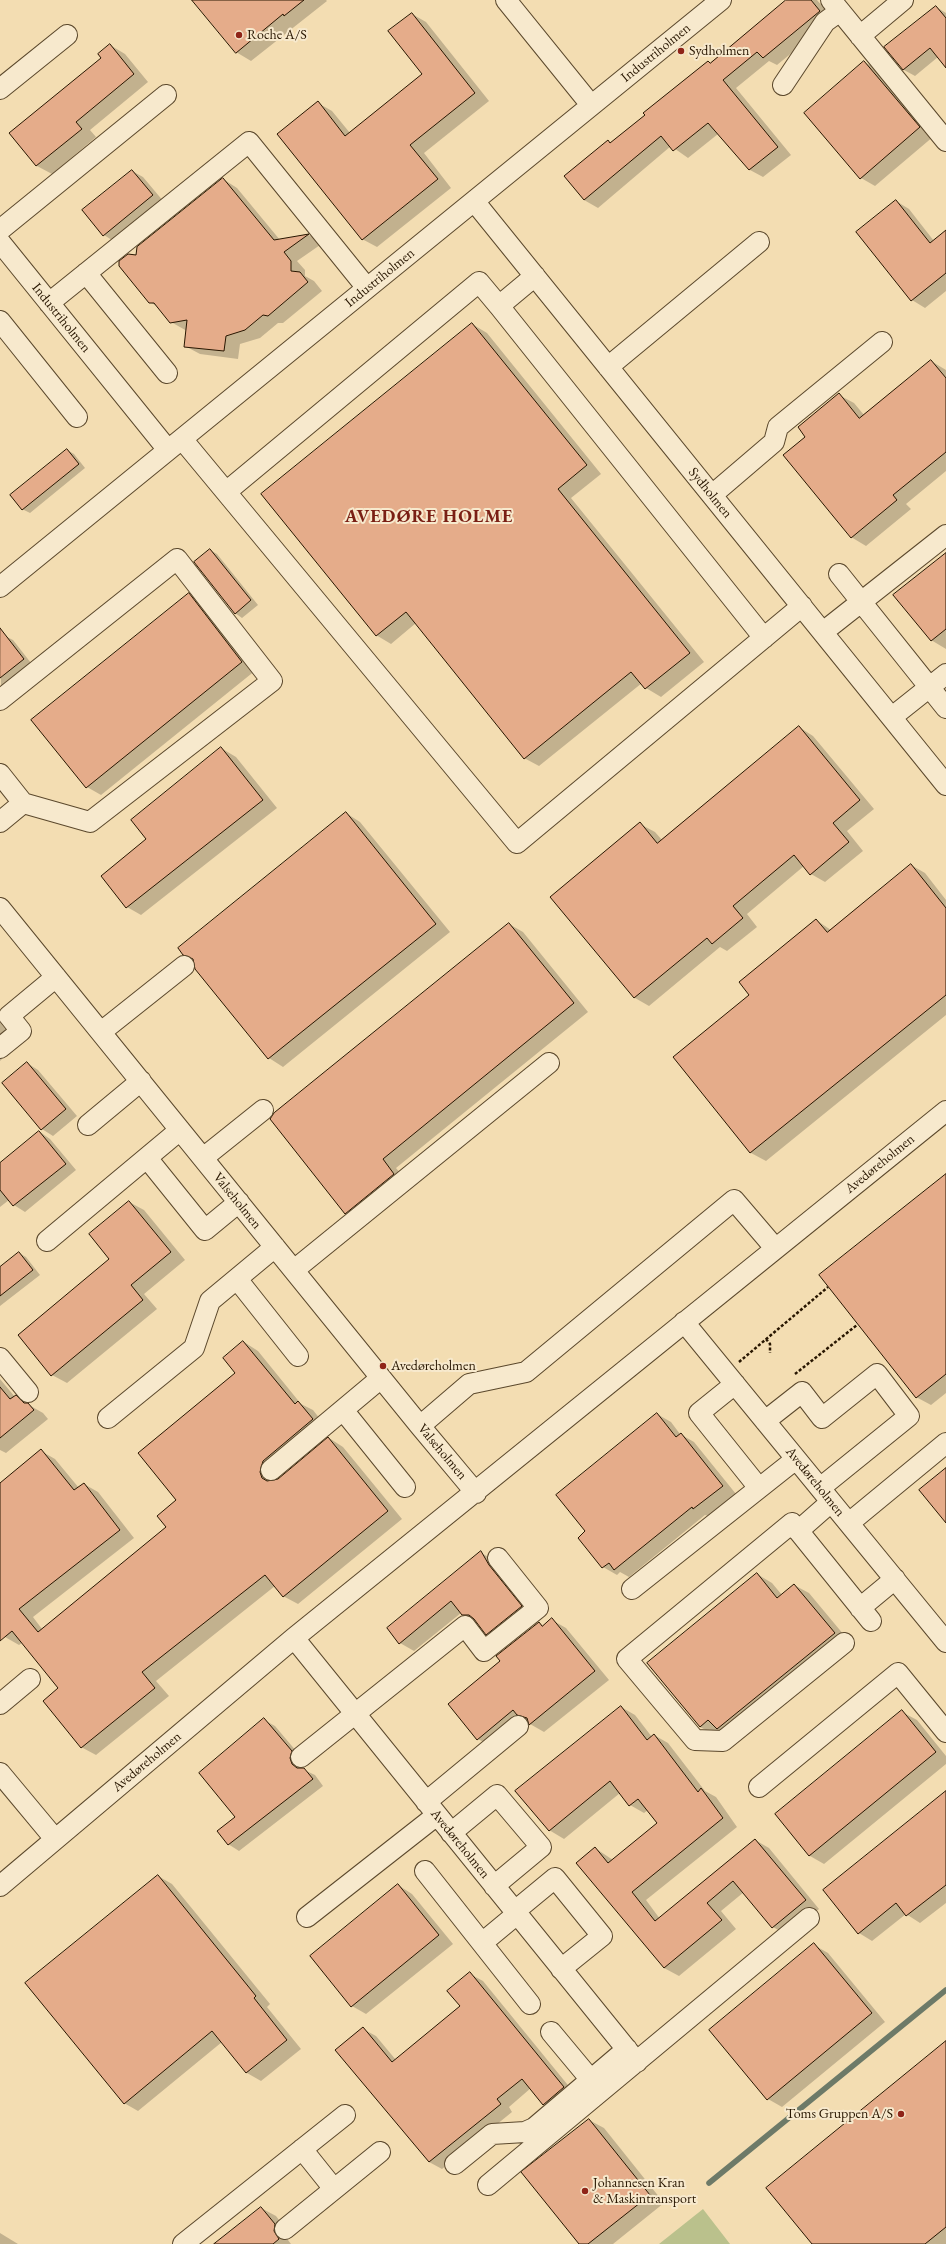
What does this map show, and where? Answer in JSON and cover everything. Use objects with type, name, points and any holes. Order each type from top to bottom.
[{"type":"street","points":[[506,0],[591,105]]},
{"type":"street","name":"Industriholmen","points":[[0,586],[721,0]]},
{"type":"street","points":[[860,36],[902,0]]},
{"type":"street","points":[[783,85],[836,5],[946,141]]},
{"type":"street","points":[[0,89],[67,35]]},
{"type":"street","points":[[0,230],[166,95]]},
{"type":"street","points":[[49,303],[249,142],[367,288]]},
{"type":"street","name":"Sydholmen","points":[[474,201],[946,785]]},
{"type":"street","name":"Industriholmen","points":[[0,242],[49,303],[175,444]]},
{"type":"street","points":[[608,367],[759,242]]},
{"type":"street","points":[[86,273],[167,373]]},
{"type":"street","points":[[499,306],[535,276]]},
{"type":"street","points":[[226,492],[479,282],[764,638]]},
{"type":"street","points":[[0,321],[77,417]]},
{"type":"street","points":[[712,495],[774,442],[778,428],[882,342]]},
{"type":"street","points":[[175,444],[226,492],[517,843],[802,606]]},
{"type":"street","points":[[823,632],[946,535]]},
{"type":"street","points":[[0,700],[177,559],[272,681],[90,822],[23,803],[0,774]]},
{"type":"street","points":[[839,574],[946,708]]},
{"type":"street","points":[[892,717],[946,674]]},
{"type":"street","points":[[0,822],[23,803]]},
{"type":"street","name":"Valseholmen","points":[[0,908],[420,1426],[476,1492]]},
{"type":"street","points":[[101,1032],[184,966]]},
{"type":"street","points":[[0,1048],[21,1031],[9,1016],[56,977]]},
{"type":"street","points":[[294,1270],[549,1063]]},
{"type":"street","points":[[88,1125],[141,1082]]},
{"type":"street","points":[[203,1158],[263,1110]]},
{"type":"street","name":"Avedøreholmen","points":[[0,1886],[294,1638],[946,1111]]},
{"type":"street","points":[[46,1240],[180,1130]]},
{"type":"street","points":[[146,1158],[205,1230],[239,1202]]},
{"type":"street","points":[[420,1426],[469,1384],[526,1372],[734,1200],[775,1248]]},
{"type":"street","points":[[108,1418],[194,1348],[210,1300],[275,1247]]},
{"type":"street","points":[[237,1279],[298,1356]]},
{"type":"street","name":"Avedøreholmen","points":[[684,1322],[946,1642]]},
{"type":"street","points":[[0,1358],[28,1392]]},
{"type":"street","points":[[765,1421],[802,1392],[822,1418],[877,1374],[909,1416],[826,1495],[798,1530]]},
{"type":"street","points":[[271,1470],[381,1378]]},
{"type":"street","points":[[730,1378],[699,1413],[759,1488]]},
{"type":"street","points":[[343,1410],[405,1487]]},
{"type":"street","points":[[849,1523],[946,1443]]},
{"type":"street","points":[[632,1589],[796,1459]]},
{"type":"street","points":[[844,1643],[723,1741],[695,1740],[627,1658],[792,1523],[866,1614],[895,1579]]},
{"type":"street","points":[[301,1757],[465,1626],[484,1650],[538,1608],[498,1558]]},
{"type":"street","name":"Avedøreholmen","points":[[294,1638],[632,2056]]},
{"type":"street","points":[[759,1787],[898,1673],[946,1732]]},
{"type":"street","points":[[0,1704],[30,1679]]},
{"type":"street","points":[[307,1918],[431,1808],[518,1726]]},
{"type":"street","points":[[0,1772],[55,1840]]},
{"type":"street","points":[[451,1833],[497,1795],[540,1847],[494,1886]]},
{"type":"street","points":[[425,1870],[530,2004]]},
{"type":"street","points":[[482,1943],[555,1878],[602,1936],[562,1969]]},
{"type":"street","points":[[488,2185],[632,2056],[809,1918]]},
{"type":"street","points":[[551,2032],[591,2080]]},
{"type":"street","points":[[455,2164],[492,2134],[525,2132],[534,2128],[591,2080],[632,2056]]},
{"type":"street","points":[[183,2244],[345,2114]]},
{"type":"street","points":[[302,2149],[334,2189]]},
{"type":"street","points":[[285,2229],[380,2152]]},
{"type":"path","points":[[730,1378],[766,1339],[828,1287]]},
{"type":"path","points":[[790,1378],[858,1325]]},
{"type":"path","points":[[766,1339],[770,1344],[770,1353]]},
{"type":"green space","points":[[703,2209],[730,2244],[659,2244]]},
{"type":"building","name":"Roche A/S","points":[[192,0],[304,0],[284,16],[283,14],[236,53]]},
{"type":"building","points":[[786,0],[811,0],[820,11],[763,58],[757,52],[723,80],[778,147],[749,170],[708,123],[673,151],[661,136],[584,200],[564,176],[608,140],[610,143],[645,115],[643,113],[708,61],[710,63]]},
{"type":"building","points":[[936,6],[946,18],[946,68],[930,48],[903,70],[884,47]]},
{"type":"building","points":[[412,13],[475,93],[410,145],[438,179],[362,240],[277,134],[318,101],[345,136],[422,74],[388,31]]},
{"type":"building","points":[[110,44],[134,74],[76,122],[82,129],[36,166],[9,133],[101,58],[98,54]]},
{"type":"building","points":[[864,61],[920,127],[860,179],[804,113]]},
{"type":"building","points":[[132,170],[153,195],[103,236],[82,210]]},
{"type":"building","points":[[223,178],[274,240],[309,234],[284,252],[291,261],[291,271],[300,272],[308,282],[268,316],[263,315],[245,330],[226,336],[224,351],[184,347],[187,320],[170,323],[154,303],[149,303],[119,266],[119,261],[128,254],[136,255],[137,247]]},
{"type":"building","points":[[896,200],[930,243],[946,230],[946,273],[911,301],[856,232]]},
{"type":"building","points":[[472,323],[587,465],[558,489],[690,653],[645,689],[631,672],[524,759],[406,612],[376,636],[261,494]]},
{"type":"building","points":[[931,360],[946,378],[946,452],[893,495],[897,500],[851,538],[783,455],[805,437],[798,427],[839,393],[859,418]]},
{"type":"building","points":[[67,449],[79,464],[22,510],[10,495]]},
{"type":"building","points":[[210,549],[251,600],[235,614],[194,562]]},
{"type":"building","points":[[946,553],[946,629],[931,641],[893,595]]},
{"type":"building","points":[[189,593],[242,662],[86,788],[31,720]]},
{"type":"building","points":[[0,628],[24,659],[0,678]]},
{"type":"building","points":[[799,726],[860,800],[833,823],[849,842],[810,875],[794,855],[733,906],[743,918],[712,944],[707,938],[634,998],[550,897],[640,822],[657,843]]},
{"type":"building","points":[[221,747],[263,800],[126,908],[101,876],[146,839],[131,820]]},
{"type":"building","points":[[346,812],[436,924],[268,1059],[195,969],[193,959],[183,955],[178,948]]},
{"type":"building","points":[[911,864],[946,908],[946,995],[750,1153],[673,1057],[749,995],[739,982],[816,919],[827,932]]},
{"type":"building","points":[[509,923],[574,1003],[383,1159],[394,1174],[345,1214],[270,1119],[274,1113]]},
{"type":"building","points":[[27,1062],[66,1109],[41,1130],[2,1083]]},
{"type":"building","points":[[39,1131],[66,1164],[13,1206],[0,1190],[0,1163]]},
{"type":"building","points":[[946,1174],[946,1374],[916,1398],[819,1275]]},
{"type":"building","points":[[129,1201],[171,1252],[131,1285],[143,1300],[51,1376],[18,1335],[109,1259],[89,1234]]},
{"type":"building","points":[[19,1252],[33,1270],[0,1296],[0,1267]]},
{"type":"building","points":[[243,1341],[295,1404],[298,1401],[313,1419],[263,1461],[260,1472],[262,1478],[267,1481],[278,1479],[328,1437],[388,1511],[283,1597],[265,1575],[142,1672],[155,1688],[81,1748],[43,1701],[58,1688],[12,1631],[0,1641],[0,1483],[41,1449],[74,1490],[84,1483],[120,1530],[19,1609],[38,1632],[166,1527],[157,1516],[176,1500],[138,1453],[235,1373],[223,1358]]},
{"type":"building","points":[[0,1387],[10,1399],[16,1395],[24,1403],[28,1403],[34,1410],[0,1438]]},
{"type":"building","points":[[657,1413],[676,1437],[681,1433],[723,1486],[693,1509],[692,1507],[614,1570],[609,1563],[602,1568],[578,1538],[585,1531],[556,1495]]},
{"type":"building","points":[[946,1468],[946,1523],[919,1490]]},
{"type":"building","points":[[481,1551],[489,1565],[522,1606],[486,1635],[474,1619],[469,1615],[462,1615],[451,1601],[399,1644],[387,1628]]},
{"type":"building","points":[[757,1573],[777,1598],[794,1584],[835,1633],[717,1729],[708,1720],[700,1727],[647,1663]]},
{"type":"building","points":[[552,1618],[595,1671],[529,1725],[527,1718],[517,1715],[513,1710],[477,1740],[448,1704],[500,1661],[496,1656],[539,1622],[542,1626]]},
{"type":"building","points":[[621,1706],[647,1740],[654,1734],[698,1792],[701,1788],[723,1818],[632,1892],[655,1921],[755,1839],[806,1900],[772,1928],[733,1881],[707,1903],[722,1920],[664,1968],[576,1863],[595,1847],[608,1863],[657,1823],[638,1799],[629,1806],[610,1781],[549,1831],[515,1791]]},
{"type":"building","points":[[902,1710],[936,1752],[809,1856],[775,1814]]},
{"type":"building","points":[[264,1718],[292,1751],[290,1758],[292,1764],[297,1768],[304,1768],[313,1779],[228,1845],[217,1831],[235,1817],[199,1773]]},
{"type":"building","points":[[946,1791],[946,1885],[906,1916],[896,1903],[858,1934],[823,1890]]},
{"type":"building","points":[[158,1875],[256,1996],[254,1998],[287,2040],[246,2073],[212,2031],[124,2104],[25,1983]]},
{"type":"building","points":[[398,1884],[439,1935],[351,2007],[310,1956]]},
{"type":"building","points":[[814,1943],[872,2013],[767,2100],[709,2030]]},
{"type":"building","points":[[470,1972],[564,2087],[543,2105],[522,2079],[497,2099],[501,2104],[429,2162],[335,2050],[363,2027],[392,2062],[460,2006],[447,1991]]},
{"type":"building","name":"Toms Gruppen A/S","points":[[946,2041],[946,2227],[925,2244],[812,2244],[766,2188]]},
{"type":"building","points":[[589,2119],[650,2195],[588,2244],[579,2244],[521,2172]]},
{"type":"building","points":[[261,2207],[275,2224],[274,2231],[279,2239],[273,2244],[214,2244]]},
{"type":"waterway","points":[[709,2183],[946,1990]]},
{"type":"place","name":"Roche A/S","points":[[239,35]]},
{"type":"place","name":"Sydholmen","points":[[681,51]]},
{"type":"place","name":"Avedøreholmen","points":[[383,1366]]},
{"type":"place","name":"Toms Gruppen A/S","points":[[901,2114]]},
{"type":"place","name":"Johannesen Kran & Maskintransport","points":[[585,2191]]},
{"type":"district","name":"AVEDØRE HOLME","points":[[429,517]]}]
